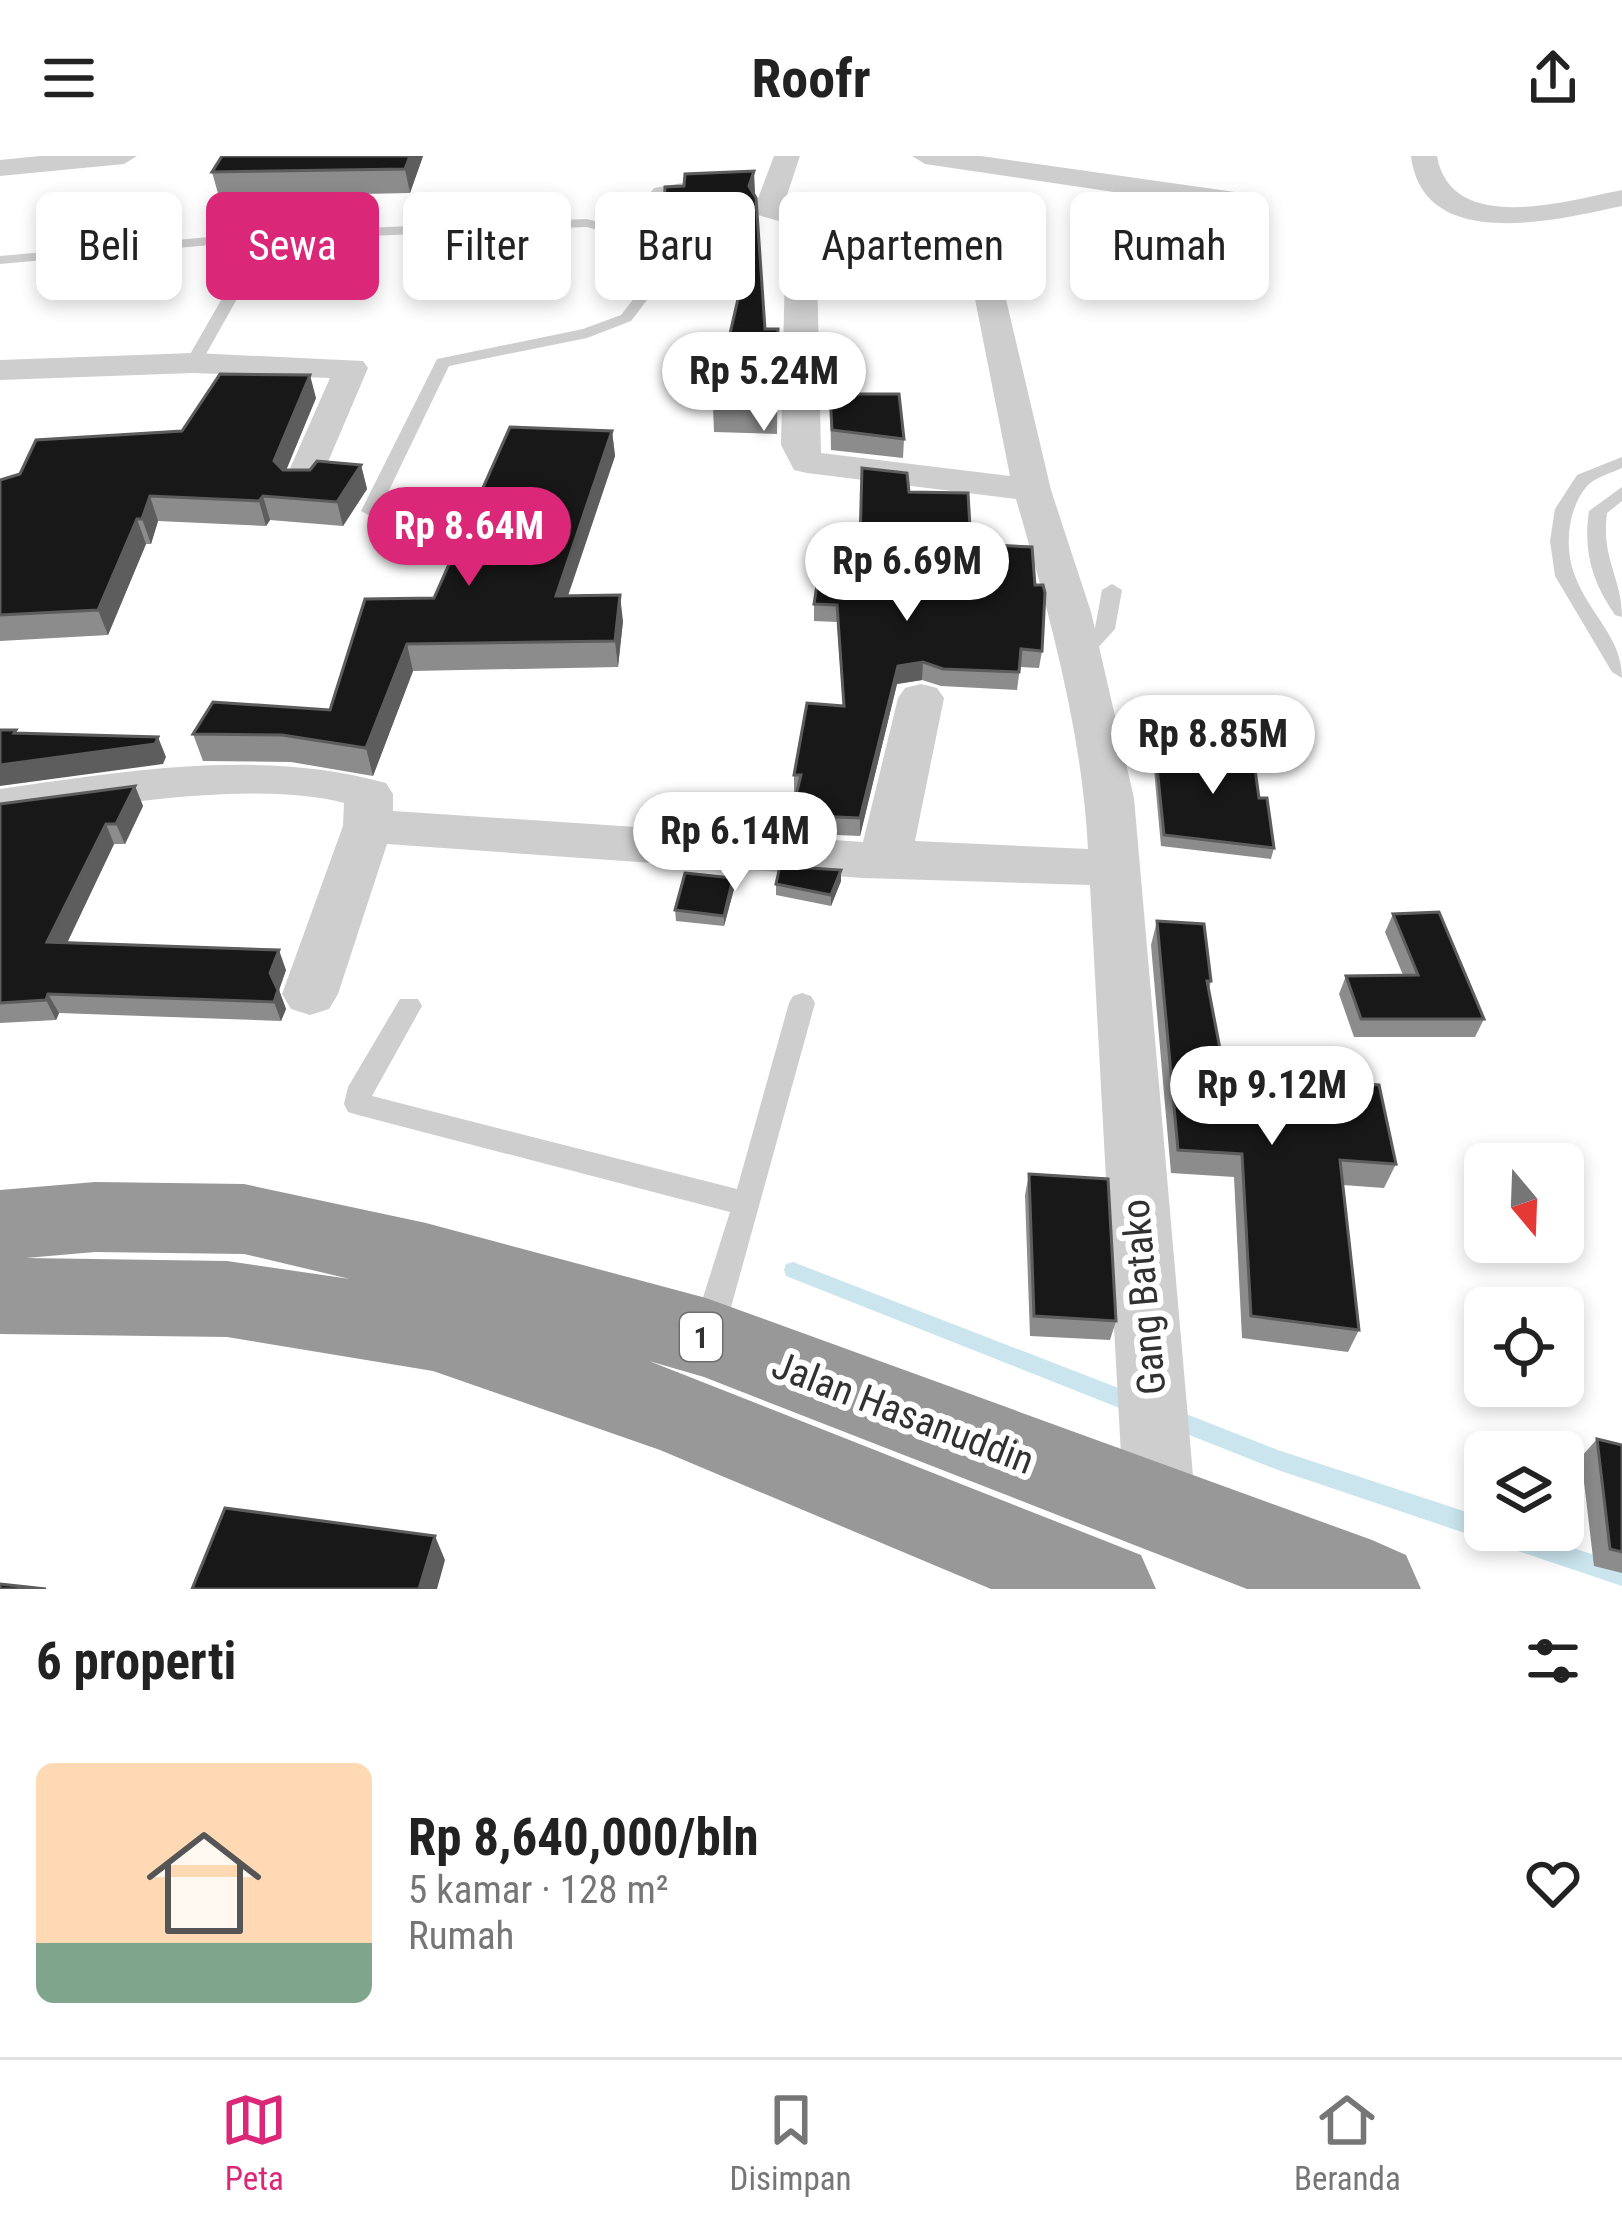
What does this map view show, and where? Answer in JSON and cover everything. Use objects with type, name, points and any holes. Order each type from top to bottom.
[{"type":"highway","name":"Jalan Hasanuddin","points":[[0,1225],[94,1217],[244,1219],[426,1260],[706,1338],[1372,1589]]},
{"type":"highway","points":[[0,1296],[227,1299],[433,1331],[670,1411],[976,1555],[1107,1589]]},
{"type":"street","points":[[0,168],[124,156]]},
{"type":"street","points":[[787,156],[768,209],[795,215],[800,221],[799,445],[807,462],[1032,490]]},
{"type":"street","points":[[925,156],[1174,192]]},
{"type":"street","points":[[1426,156],[1425,171],[1454,206],[1477,212],[1530,216],[1622,198]]},
{"type":"street","name":"Gang Batako","points":[[991,300],[1032,490],[1070,612],[1109,798],[1160,1510]]},
{"type":"street","points":[[0,370],[193,363],[351,368],[303,482]]},
{"type":"street","points":[[879,856],[895,825],[921,698]]},
{"type":"street","points":[[0,805],[182,785],[326,784],[352,786],[369,794],[373,805],[368,826],[310,994]]},
{"type":"street","points":[[368,826],[863,860],[879,856],[1113,868]]},
{"type":"lane","points":[[658,192],[716,181]]},
{"type":"lane","points":[[379,231],[595,225]]},
{"type":"lane","points":[[0,260],[206,241]]},
{"type":"lane","points":[[193,363],[229,300]]},
{"type":"lane","points":[[370,512],[443,362],[587,333],[626,318],[640,300]]},
{"type":"lane","points":[[1622,462],[1582,479],[1564,509],[1559,541],[1564,576],[1622,672]]},
{"type":"lane","points":[[1622,492],[1598,511],[1592,545],[1597,574],[1622,611]]},
{"type":"lane","points":[[1078,658],[1105,629],[1112,590]]},
{"type":"lane","points":[[706,1338],[802,1004]]},
{"type":"lane","points":[[409,1006],[358,1095],[358,1104],[747,1204]]},
{"type":"building","points":[[222,156],[410,156],[405,169],[212,172]]},
{"type":"building","points":[[754,171],[749,186],[752,192],[665,192],[665,187],[684,186],[685,174]]},
{"type":"building","points":[[755,196],[765,329],[778,329],[776,409],[713,407],[738,300],[755,300]]},
{"type":"building","points":[[220,374],[310,375],[274,461],[283,470],[310,470],[317,461],[361,465],[337,502],[263,496],[259,501],[150,496],[98,610],[0,615],[0,480],[20,474],[36,440],[182,431]]},
{"type":"building","points":[[830,394],[899,394],[904,439],[832,430]]},
{"type":"building","points":[[510,427],[612,431],[556,596],[620,595],[615,641],[407,644],[366,748],[282,735],[193,734],[213,702],[330,710],[365,599],[434,598]]},
{"type":"building","points":[[862,468],[907,473],[909,492],[968,493],[971,544],[1032,547],[1035,585],[1043,585],[1045,593],[1042,651],[1021,649],[1019,672],[943,669],[923,662],[898,666],[860,818],[791,815],[801,775],[794,775],[807,703],[844,706],[837,605],[814,604],[824,540],[860,542]]},
{"type":"building","points":[[0,730],[158,737],[155,744],[0,765]]},
{"type":"building","points":[[1214,746],[1252,748],[1259,798],[1267,798],[1274,848],[1164,835],[1155,748],[1215,753]]},
{"type":"building","points":[[135,786],[116,824],[106,824],[47,942],[279,950],[270,973],[278,990],[274,1002],[48,994],[46,1000],[0,1003],[0,804]]},
{"type":"building","points":[[780,866],[841,870],[831,895],[776,884]]},
{"type":"building","points":[[685,873],[733,878],[724,916],[675,910]]},
{"type":"building","points":[[1439,912],[1484,1019],[1361,1019],[1346,976],[1418,975],[1393,914]]},
{"type":"building","points":[[1157,921],[1204,924],[1211,981],[1207,981],[1225,1075],[1379,1085],[1396,1164],[1340,1160],[1359,1330],[1251,1316],[1242,1154],[1178,1150]]},
{"type":"building","points":[[1029,1174],[1108,1179],[1116,1321],[1034,1316]]},
{"type":"building","points":[[1597,1439],[1622,1445],[1622,1552],[1610,1549]]},
{"type":"building","points":[[225,1508],[435,1536],[419,1589],[192,1589]]},
{"type":"building","points":[[0,1584],[46,1589],[0,1589]]},
{"type":"waterway","points":[[793,1270],[1132,1403]]},
{"type":"waterway","points":[[1171,1418],[1278,1460],[1464,1522]]},
{"type":"waterway","points":[[1550,1551],[1622,1575]]}]
